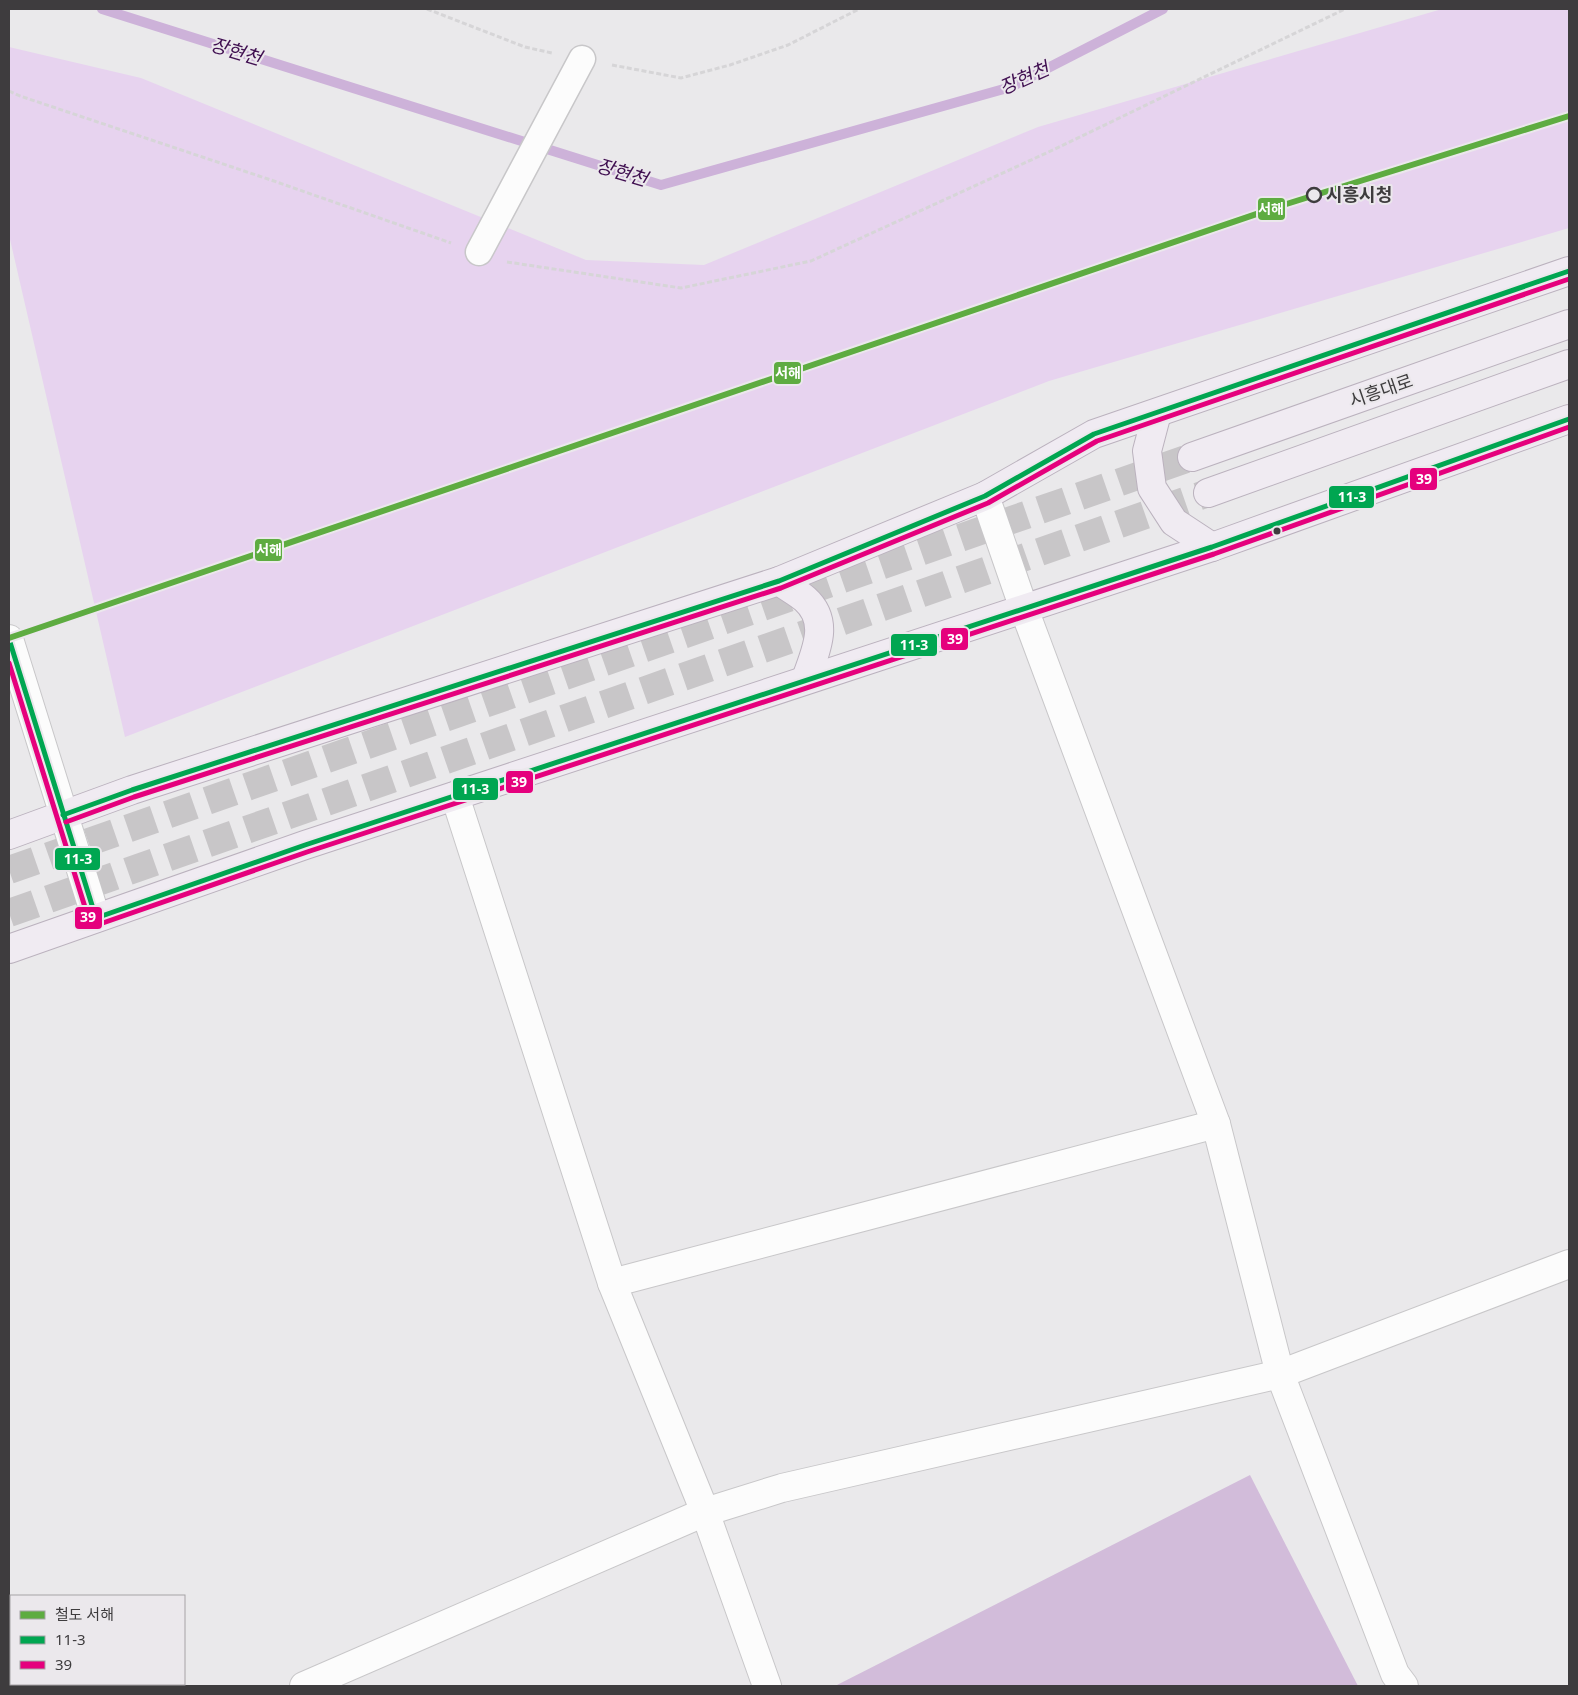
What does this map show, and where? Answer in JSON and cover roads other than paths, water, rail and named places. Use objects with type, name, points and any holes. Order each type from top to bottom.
[{"type":"main road","points":[[9,835],[132,790],[779,581],[985,496],[1094,434],[1569,271]]},
{"type":"main road","name":"시흥대로","points":[[1192,457],[1569,324]]},
{"type":"main road","points":[[1208,493],[1569,364]]},
{"type":"main road","points":[[1158,413],[1146,451],[1152,488],[1174,522],[1212,547]]},
{"type":"main road","points":[[9,949],[305,845],[1212,547],[1569,418]]},
{"type":"main road","points":[[779,581],[806,600],[818,618],[820,638],[806,679]]},
{"type":"street","points":[[478,252],[582,59]]},
{"type":"street","points":[[985,496],[1024,608],[1216,1124],[1280,1374],[1395,1674],[1404,1686]]},
{"type":"street","points":[[9,639],[96,918]]},
{"type":"street","points":[[455,796],[612,1283],[706,1512],[767,1686]]},
{"type":"street","points":[[612,1283],[1216,1124]]},
{"type":"street","points":[[304,1686],[706,1512],[782,1488],[1280,1374],[1569,1264]]},
{"type":"waterway","name":"장현천","points":[[102,9],[661,185],[1011,87],[1163,9]]},
{"type":"tunnel","points":[[9,870],[1192,457]]},
{"type":"tunnel","points":[[9,913],[1208,493]]},
{"type":"rail line","name":"서해","points":[[9,638],[1280,206],[1569,116]]},
{"type":"place","name":"시흥시청","points":[[1314,195]]}]
